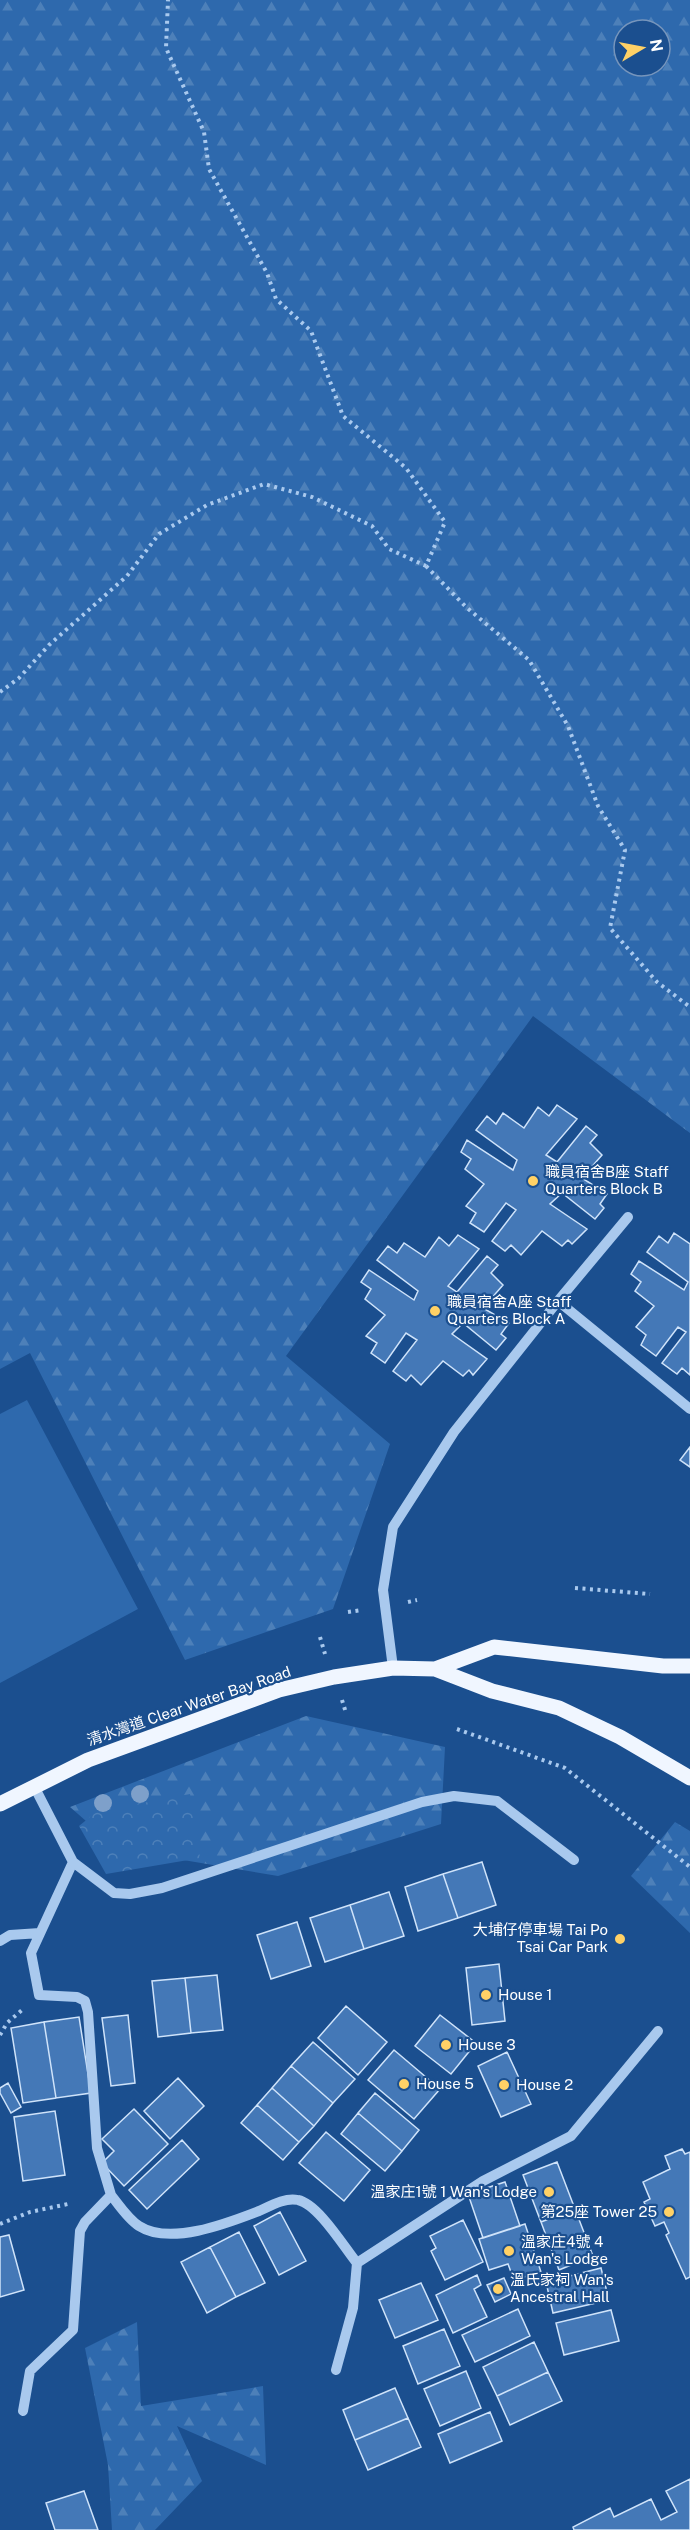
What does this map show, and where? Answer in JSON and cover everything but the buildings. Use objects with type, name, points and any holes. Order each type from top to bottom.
[{"type":"main road","name":"清水灣道 Clear Water Bay Road","points":[[435,1669],[494,1647],[663,1666],[690,1666]]},
{"type":"main road","name":"清水灣道 Clear Water Bay Road","points":[[0,1804],[88,1760],[279,1690],[334,1677],[393,1668],[435,1669],[492,1691],[559,1708],[620,1737],[690,1778]]},
{"type":"street","points":[[393,1668],[384,1590],[393,1527],[454,1432],[628,1217]]},
{"type":"street","points":[[558,1301],[690,1409]]},
{"type":"street","points":[[35,1788],[73,1862],[114,1893],[146,1892],[422,1802],[454,1796],[497,1801],[574,1860]]},
{"type":"street","points":[[73,1862],[31,1953],[39,1995],[77,1997],[85,2001],[88,2012],[97,2148],[111,2195],[138,2225],[153,2232],[169,2234],[224,2225],[285,2200],[298,2200],[313,2208],[357,2263],[353,2308],[336,2370]]},
{"type":"street","points":[[0,1941],[10,1935],[40,1933]]},
{"type":"street","points":[[357,2263],[483,2181],[571,2136],[658,2031]]},
{"type":"street","points":[[23,2411],[30,2371],[74,2330],[80,2232],[85,2222],[111,2195]]},
{"type":"path","points":[[168,0],[166,48],[204,132],[209,169],[234,219],[267,273],[276,299],[311,331],[343,416],[406,468],[445,522],[426,566]]},
{"type":"path","points":[[0,692],[19,678],[49,645],[127,576],[159,534],[207,505],[264,484],[312,497],[372,526],[389,549],[426,566],[466,607],[530,660],[568,726],[598,806],[625,849],[610,928],[657,982],[690,1007]]},
{"type":"path","points":[[575,1588],[650,1594]]},
{"type":"path","points":[[457,1729],[565,1768],[690,1867]]},
{"type":"path","points":[[0,2035],[7,2023],[39,1995]]},
{"type":"path","points":[[0,2224],[30,2212],[111,2195]]},
{"type":"green space","points":[[0,0],[690,0],[690,1133],[533,1016],[286,1356],[390,1444],[333,1609],[185,1660],[30,1353],[0,1369]]},
{"type":"green space","points":[[27,1400],[138,1609],[0,1683],[0,1414]]},
{"type":"green space","points":[[306,1716],[445,1747],[441,1824],[278,1876],[118,1849],[70,1807]]},
{"type":"green space","points":[[190,1794],[200,1858],[106,1874],[79,1826],[96,1812]]},
{"type":"green space","points":[[675,1822],[690,1831],[690,1933],[631,1876]]},
{"type":"green space","points":[[137,2322],[141,2406],[263,2386],[266,2465],[177,2426],[202,2481],[155,2530],[112,2530],[108,2465],[85,2348]]},
{"type":"place","name":"職員宿舍B座 Staff Quarters Block B","points":[[533,1181]]},
{"type":"place","name":"職員宿舍A座 Staff Quarters Block A","points":[[435,1311]]},
{"type":"place","name":"大埔仔停車場 Tai Po Tsai Car Park","points":[[620,1939]]},
{"type":"place","name":"House 1","points":[[486,1995]]},
{"type":"place","name":"House 3","points":[[446,2045]]},
{"type":"place","name":"House 5","points":[[404,2084]]},
{"type":"place","name":"House 2","points":[[504,2085]]},
{"type":"place","name":"溫家庄1號 1 Wan's Lodge","points":[[549,2192]]},
{"type":"place","name":"第25座 Tower 25","points":[[669,2212]]},
{"type":"place","name":"溫家庄4號 4 Wan's Lodge","points":[[509,2251]]},
{"type":"place","name":"溫氏家祠 Wan's Ancestral Hall","points":[[498,2289]]}]
